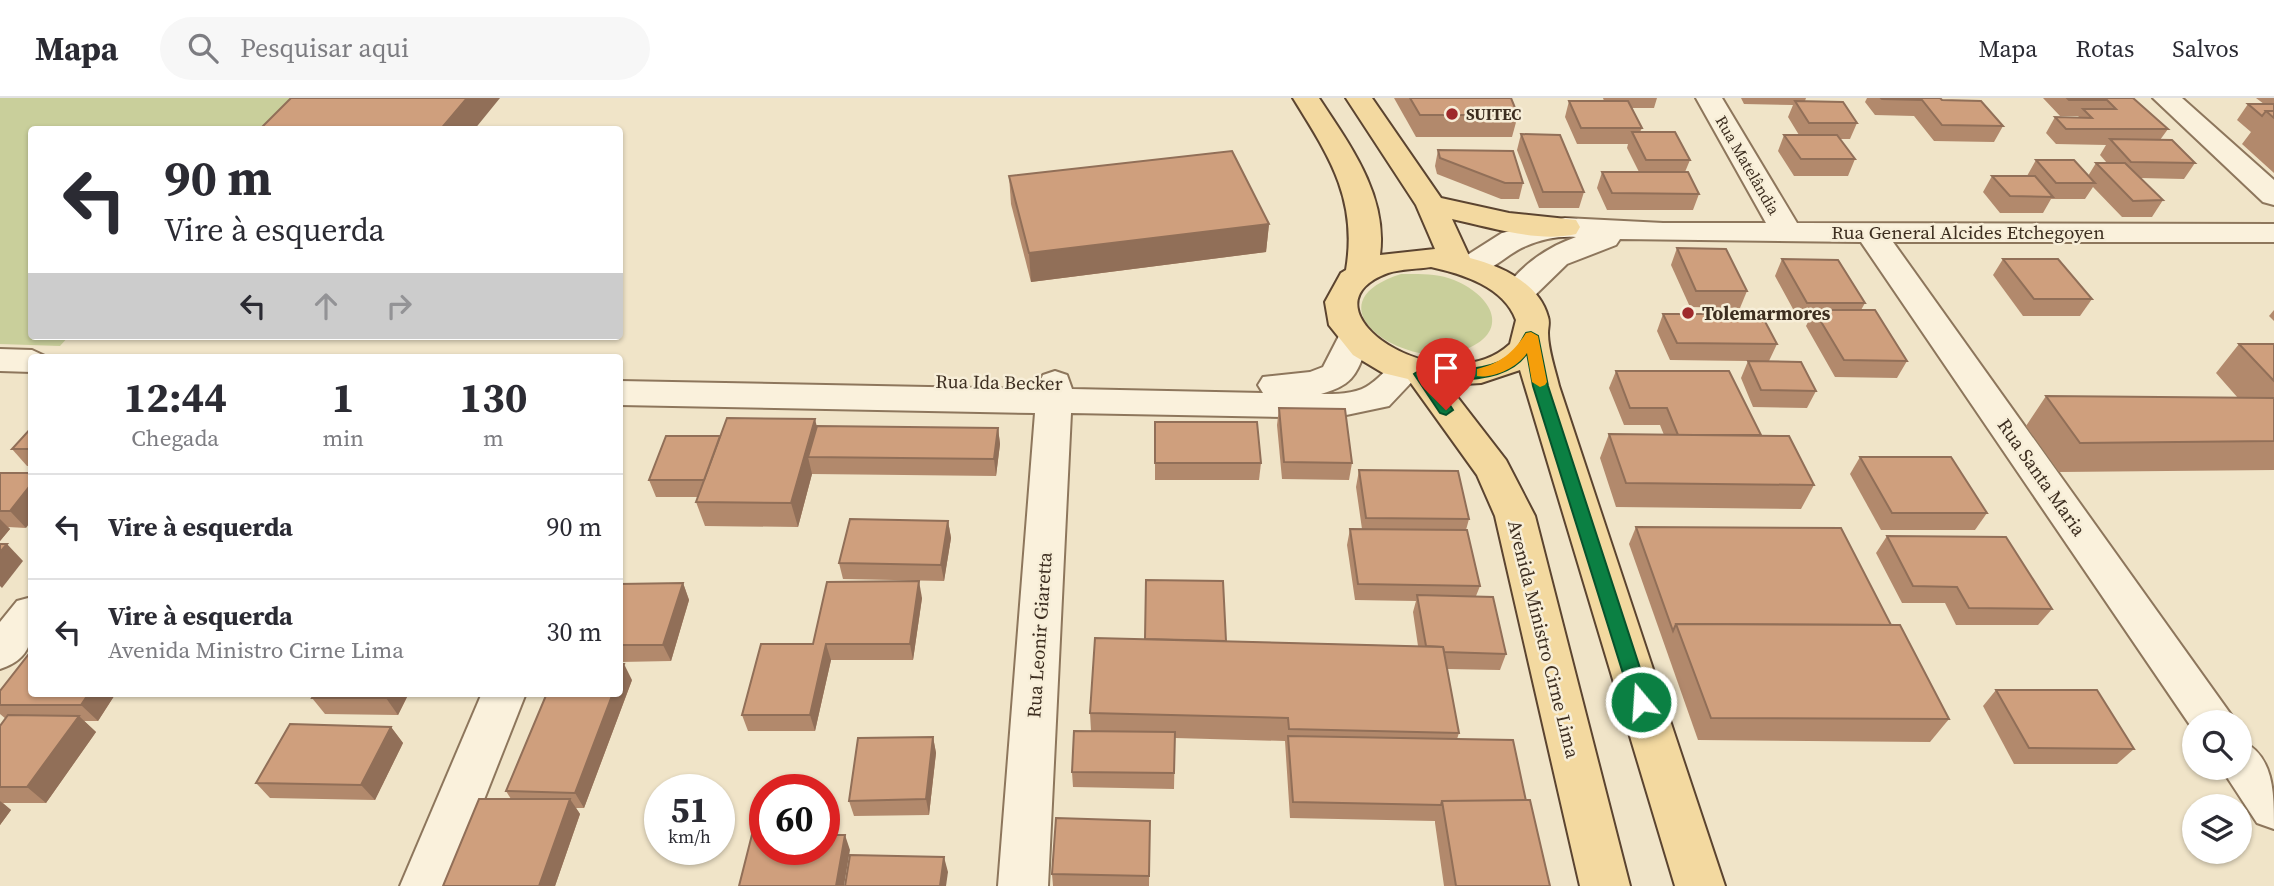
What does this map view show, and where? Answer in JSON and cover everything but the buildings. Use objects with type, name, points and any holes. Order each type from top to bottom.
[{"type":"main road","points":[[1306,98],[1343,157],[1356,184],[1366,217],[1368,246],[1362,272]]},
{"type":"main road","points":[[1359,98],[1431,205],[1464,264]]},
{"type":"main road","points":[[1431,205],[1509,222],[1566,228]]},
{"type":"main road","points":[[1531,336],[1519,356],[1494,370],[1459,376],[1414,372],[1376,357],[1353,340],[1340,315],[1343,291],[1362,272],[1405,259],[1464,264],[1497,278],[1517,294],[1531,314],[1531,336],[1541,386],[1700,886]]},
{"type":"main road","name":"Avenida Ministro Cirne Lima","points":[[1414,372],[1493,469],[1515,516],[1605,886]]},
{"type":"street","name":"Rua Matelândia","points":[[1709,98],[1787,232]]},
{"type":"street","points":[[2166,98],[2274,197]]},
{"type":"street","name":"Rua General Alcides Etchegoyen","points":[[1464,264],[1513,240],[1566,228],[1662,232],[2274,233]]},
{"type":"street","name":"Rua General Alcides Etchegoyen","points":[[1517,294],[1533,275],[1563,252],[1607,238],[1662,232]]},
{"type":"street","name":"Rua Santa Maria","points":[[1870,232],[2205,710]]},
{"type":"street","name":"Rua Ida Becker","points":[[1054,392],[1314,384],[1337,375],[1353,340]]},
{"type":"street","points":[[0,360],[28,360]]},
{"type":"street","points":[[625,388],[1054,392],[1332,406],[1376,398],[1414,372]]},
{"type":"street","points":[[0,380],[28,381]]},
{"type":"street","name":"Rua Leonir Giaretta","points":[[1023,886],[1054,392]]},
{"type":"street","points":[[0,652],[28,617]]},
{"type":"street","points":[[425,886],[502,697]]},
{"type":"street","points":[[2252,777],[2274,808]]},
{"type":"green space","points":[[0,98],[299,98],[272,126],[28,126],[28,340],[65,340],[60,346],[0,344]]},
{"type":"green space","points":[[1401,274],[1441,276],[1469,288],[1488,306],[1492,317],[1486,337],[1458,352],[1436,355],[1412,351],[1391,343],[1373,331],[1363,316],[1362,301],[1374,287]]},
{"type":"slow traffic","points":[[1482,372],[1494,370],[1519,356],[1531,336],[1540,382]]},
{"type":"place","name":"SUITEC","points":[[1452,114]]},
{"type":"place","name":"Tolemarmores","points":[[1688,313]]},
{"type":"route","points":[[1446,410],[1422,374],[1459,376],[1494,370],[1519,356],[1531,336],[1541,386],[1641,702]]}]
